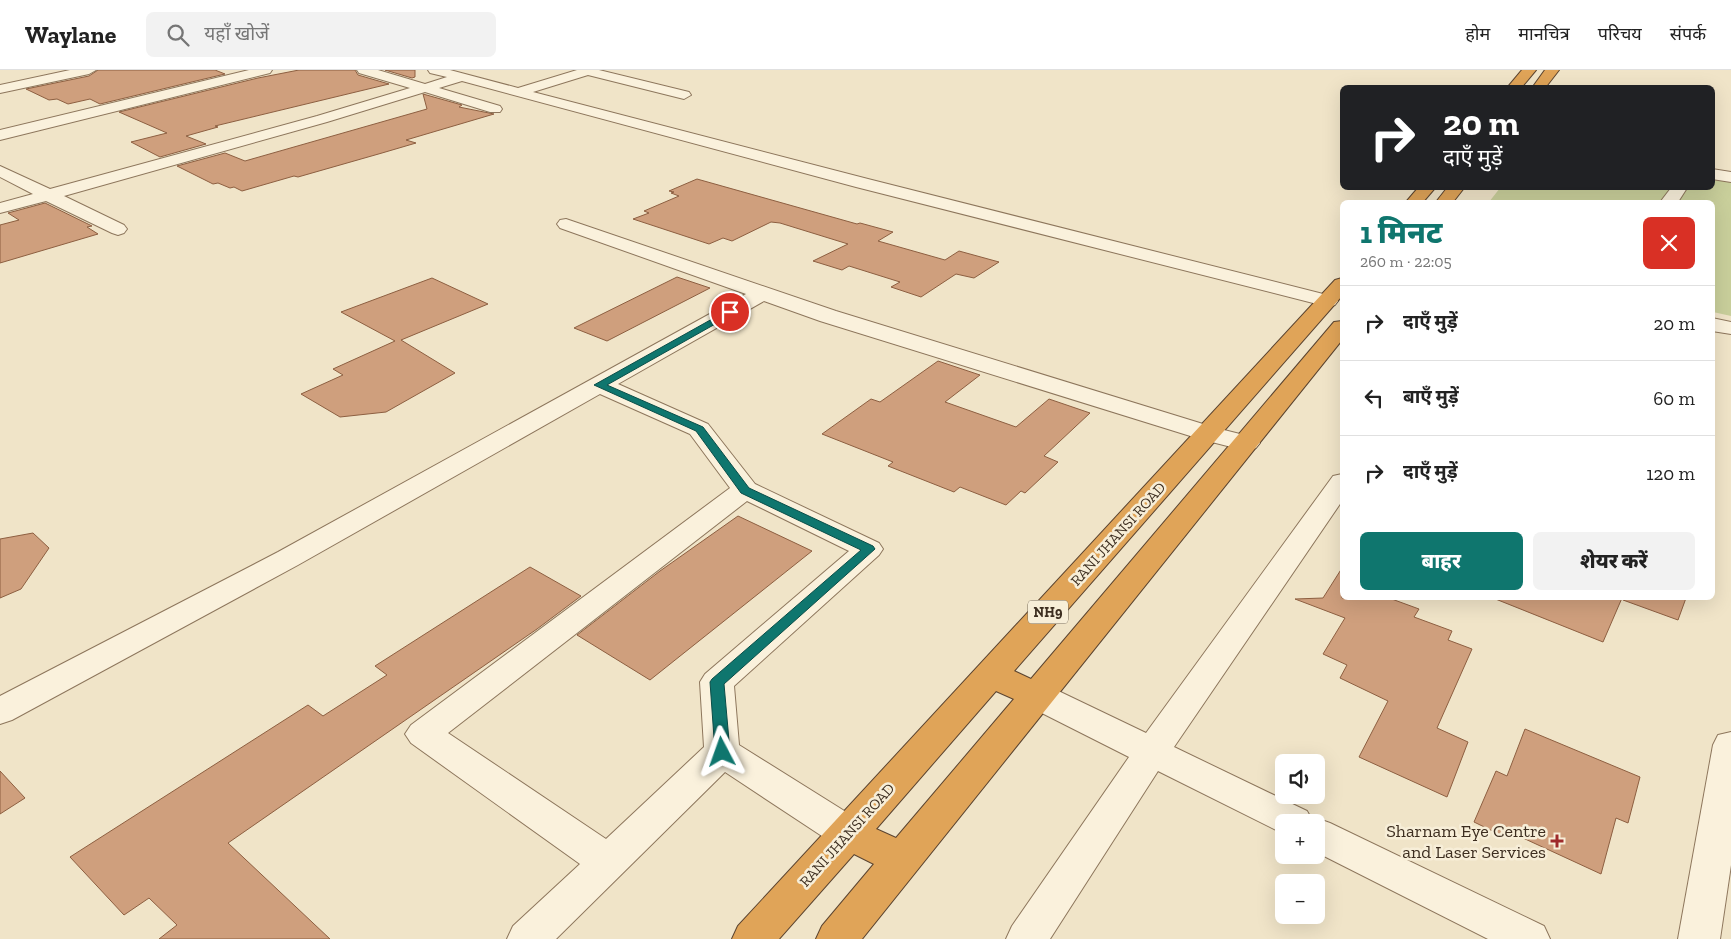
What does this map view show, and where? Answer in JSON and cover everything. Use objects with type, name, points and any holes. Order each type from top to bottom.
[{"type":"highway","points":[[1516,85],[1528,70]]},
{"type":"highway","points":[[1540,85],[1552,70]]},
{"type":"highway","points":[[1416,200],[1425,190]]},
{"type":"highway","points":[[1446,200],[1454,190]]},
{"type":"highway","points":[[837,939],[1247,443],[1338,304]]},
{"type":"highway","name":"RANI JHANSI ROAD","points":[[753,939],[1209,434],[1338,304]]},
{"type":"highway","points":[[991,675],[1038,696]]},
{"type":"highway","points":[[848,833],[904,860]]},
{"type":"street","points":[[0,89],[89,70]]},
{"type":"street","points":[[0,135],[265,70]]},
{"type":"street","points":[[364,70],[495,109]]},
{"type":"street","points":[[435,70],[871,185],[1338,304]]},
{"type":"street","points":[[518,92],[589,71],[684,95]]},
{"type":"street","points":[[0,208],[462,77]]},
{"type":"street","points":[[3,174],[118,229]]},
{"type":"street","points":[[1715,174],[1731,177]]},
{"type":"street","points":[[566,224],[828,316],[1209,434],[1247,443]]},
{"type":"street","points":[[0,711],[126,647],[763,293]]},
{"type":"street","points":[[1715,325],[1731,328]]},
{"type":"street","points":[[599,385],[699,429],[745,490],[869,549],[717,682],[722,752]]},
{"type":"street","points":[[1027,939],[1152,752],[1340,485]]},
{"type":"street","points":[[608,862],[423,734],[745,490]]},
{"type":"street","points":[[1038,696],[1278,814]]},
{"type":"street","points":[[1699,939],[1731,744]]},
{"type":"street","points":[[722,752],[848,833]]},
{"type":"street","points":[[528,939],[722,752]]},
{"type":"street","points":[[1325,838],[1529,939]]},
{"type":"green space","points":[[1715,175],[1731,179],[1731,316],[1715,312],[1715,200],[1491,200],[1498,190],[1715,190]]},
{"type":"building","points":[[98,70],[215,70],[225,74],[100,104],[90,99],[68,104],[57,99],[49,100],[26,89],[89,76]]},
{"type":"building","points":[[299,70],[355,70],[358,75],[389,84],[215,126],[218,127],[186,136],[206,144],[160,157],[131,142],[167,133],[119,112],[258,78]]},
{"type":"building","points":[[385,70],[415,70],[415,77],[412,78]]},
{"type":"building","points":[[423,94],[462,105],[459,107],[494,114],[406,140],[416,143],[242,191],[218,183],[213,184],[177,166],[225,153],[245,161],[427,109]]},
{"type":"building","points":[[697,179],[857,224],[860,223],[893,232],[878,241],[945,260],[959,251],[999,262],[974,278],[956,274],[921,297],[891,287],[900,282],[849,266],[842,270],[813,261],[848,244],[780,223],[771,222],[732,241],[723,238],[709,244],[633,219],[649,213],[644,211],[679,196],[669,191]]},
{"type":"building","points":[[45,203],[92,226],[87,227],[98,234],[0,263],[0,225],[19,220],[8,213]]},
{"type":"building","points":[[677,277],[710,288],[607,341],[574,328]]},
{"type":"building","points":[[432,278],[488,304],[401,340],[455,373],[386,412],[340,417],[301,394],[343,375],[333,369],[395,341],[341,312]]},
{"type":"building","points":[[938,361],[980,375],[945,402],[1016,427],[1049,399],[1090,413],[1044,456],[1058,462],[1025,493],[1021,491],[1006,505],[960,487],[954,492],[888,466],[893,462],[822,434],[871,399],[880,402]]},
{"type":"building","points":[[738,516],[812,551],[650,680],[577,635],[660,571]]},
{"type":"building","points":[[33,533],[49,548],[21,589],[0,598],[0,539]]},
{"type":"building","points":[[530,567],[581,596],[537,629],[228,843],[330,939],[159,939],[177,925],[149,898],[124,915],[70,857],[308,705],[323,716],[387,675],[375,666]]},
{"type":"building","points":[[1340,571],[1340,600],[1394,600],[1419,609],[1414,617],[1452,631],[1448,640],[1472,649],[1437,728],[1468,742],[1447,797],[1359,757],[1388,701],[1340,678],[1347,665],[1323,654],[1345,618],[1295,599],[1323,598]]},
{"type":"building","points":[[1498,600],[1621,600],[1603,642]]},
{"type":"building","points":[[1623,600],[1685,600],[1678,620]]},
{"type":"building","points":[[1525,729],[1640,777],[1628,823],[1616,818],[1601,874],[1510,832],[1507,838],[1474,822],[1496,771],[1507,776]]},
{"type":"building","points":[[0,771],[25,798],[0,814]]},
{"type":"place","name":"Sharnam Eye Centre and Laser Services","points":[[1557,841]]},
{"type":"route","points":[[722,752],[717,682],[869,549],[745,490],[699,429],[599,385],[730,312]]}]
